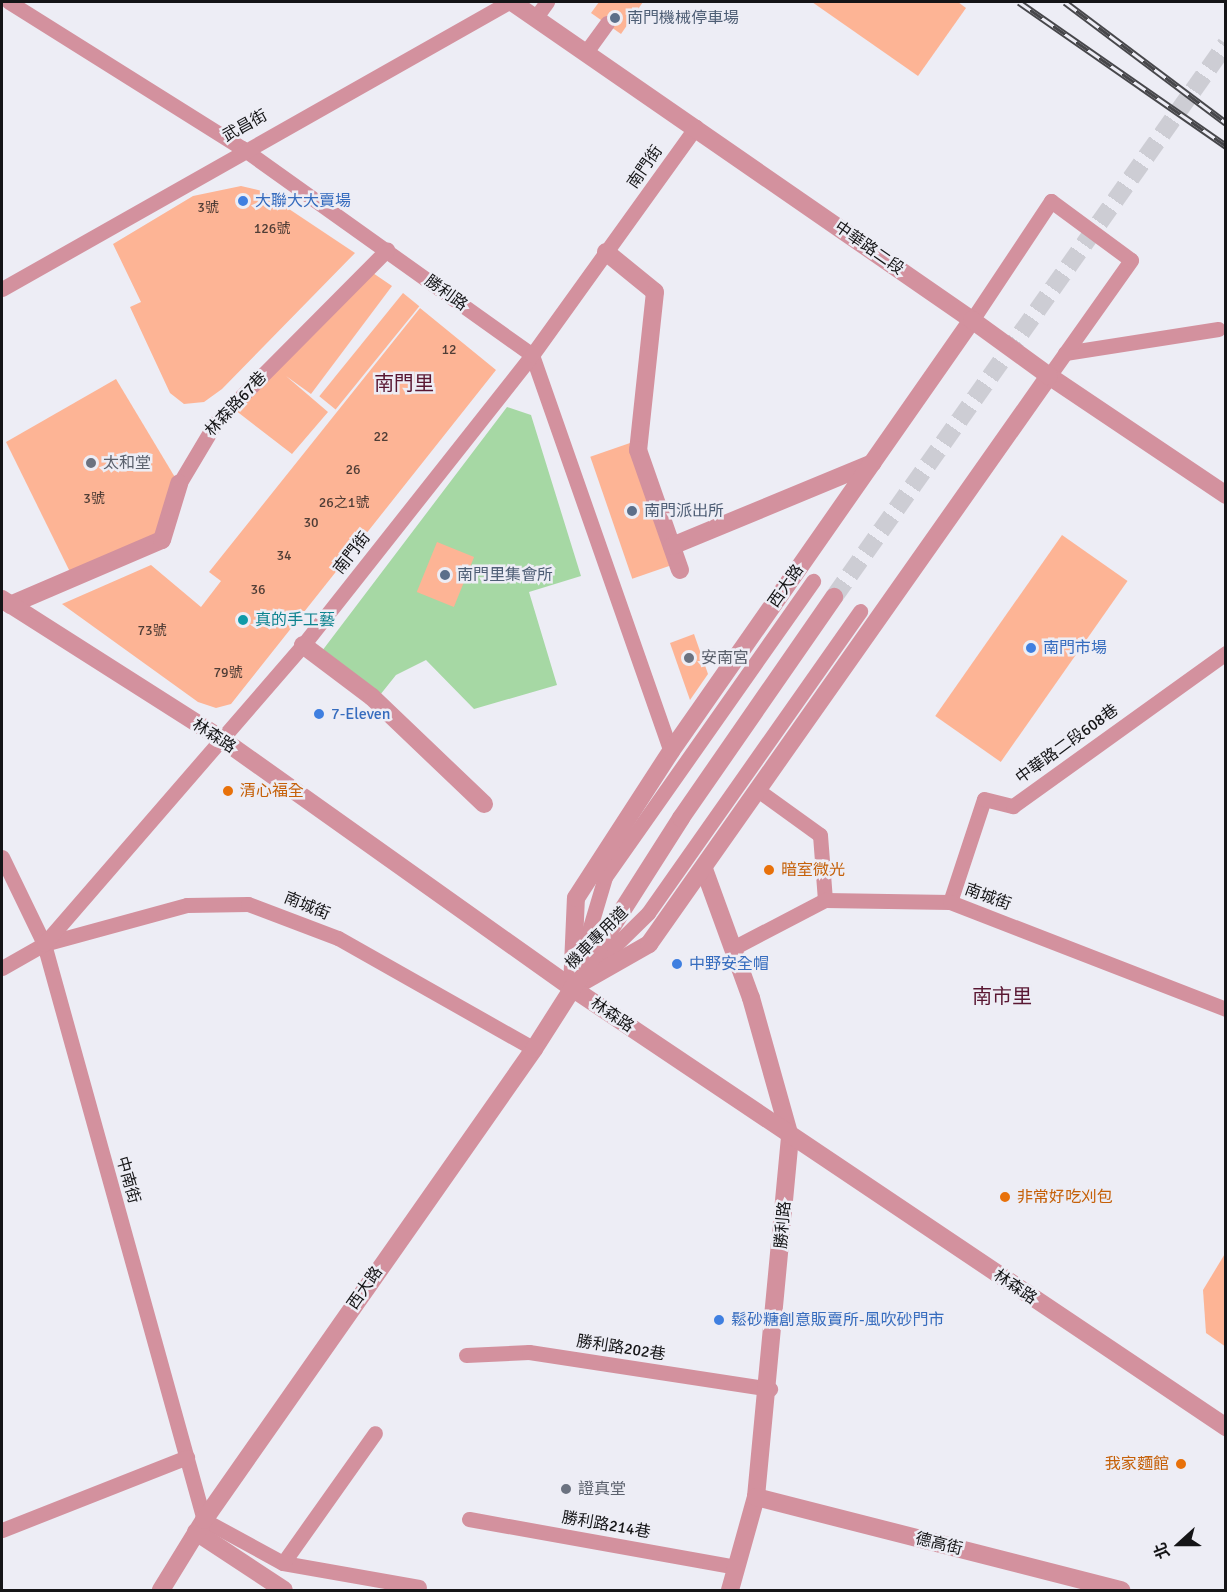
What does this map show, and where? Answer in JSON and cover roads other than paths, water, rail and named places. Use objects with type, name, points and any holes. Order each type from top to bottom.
[{"type":"street","name":"中華路二段","points":[[511,2],[696,128],[1049,376],[1226,495]]},
{"type":"street","points":[[606,252],[655,292],[638,450],[680,570]]},
{"type":"street","name":"西大路","points":[[572,988],[576,898],[670,751],[972,320]]},
{"type":"street","name":"西大路","points":[[572,988],[649,944],[759,791],[1049,376]]},
{"type":"street","points":[[672,546],[872,463]]},
{"type":"street","name":"林森路67巷","points":[[6,602],[162,540],[179,484]]},
{"type":"street","name":"西大路","points":[[161,1590],[200,1526],[534,1049],[681,818],[834,597]]},
{"type":"street","name":"林森路","points":[[6,602],[223,741],[572,988],[790,1137],[1226,1427]]},
{"type":"street","points":[[303,645],[372,697],[484,804]]},
{"type":"street","name":"勝利路","points":[[704,869],[733,948],[790,1137],[770,1389],[756,1497],[730,1590]]},
{"type":"street","name":"德高街","points":[[756,1497],[1121,1590]]},
{"type":"street","points":[[200,1526],[284,1590]]},
{"type":"lane","name":"勝利路","points":[[9,2],[242,148],[532,356]]},
{"type":"lane","name":"武昌街","points":[[2,289],[242,148],[511,2]]},
{"type":"lane","points":[[536,17],[547,2]]},
{"type":"lane","points":[[586,52],[607,23]]},
{"type":"lane","name":"南門街","points":[[2,968],[44,944],[223,741],[303,645],[532,356],[696,128]]},
{"type":"lane","name":"西大路","points":[[972,320],[1051,201],[1131,260],[1065,353]]},
{"type":"lane","name":"林森路67巷","points":[[179,484],[216,422],[387,250]]},
{"type":"lane","points":[[1049,376],[1065,353],[1218,329]]},
{"type":"lane","points":[[532,356],[670,751]]},
{"type":"lane","name":"機車專用道","points":[[572,988],[605,878],[813,581]]},
{"type":"lane","name":"機車專用道","points":[[572,988],[648,914],[860,611]]},
{"type":"lane","name":"中華路二段608巷","points":[[950,902],[984,799],[1013,806],[1226,653]]},
{"type":"lane","points":[[759,791],[820,835],[825,900]]},
{"type":"lane","name":"中南街","points":[[2,857],[44,944],[187,1457],[200,1526]]},
{"type":"lane","name":"南城街","points":[[733,948],[825,900],[950,902],[1226,1009]]},
{"type":"lane","name":"南城街","points":[[44,944],[187,905],[248,904],[338,938],[534,1049]]},
{"type":"lane","name":"勝利路202巷","points":[[466,1355],[529,1352],[770,1389]]},
{"type":"lane","points":[[283,1563],[375,1432]]},
{"type":"lane","points":[[2,1530],[187,1457]]},
{"type":"lane","name":"勝利路214巷","points":[[469,1519],[736,1567]]},
{"type":"lane","points":[[200,1526],[283,1563],[418,1587]]},
{"type":"tunnel","points":[[834,597],[1226,44]]},
{"type":"railway","points":[[1019,2],[1226,146]]},
{"type":"railway","points":[[1065,2],[1226,123]]},
{"type":"place","name":"南門機械停車場","points":[[615,18]]},
{"type":"place","name":"大聯大大賣場","points":[[243,201]]},
{"type":"place","name":"太和堂","points":[[91,463]]},
{"type":"place","name":"南門派出所","points":[[632,511]]},
{"type":"place","name":"南門里集會所","points":[[445,575]]},
{"type":"place","name":"真的手工藝","points":[[243,620]]},
{"type":"place","name":"南門市場","points":[[1031,648]]},
{"type":"place","name":"安南宮","points":[[689,658]]},
{"type":"place","name":"7-Eleven","points":[[319,714]]},
{"type":"place","name":"清心福全","points":[[228,791]]},
{"type":"place","name":"暗室微光","points":[[769,870]]},
{"type":"place","name":"中野安全帽","points":[[677,964]]},
{"type":"place","name":"非常好吃刈包","points":[[1005,1197]]},
{"type":"place","name":"鬆砂糖創意販賣所-風吹砂門市","points":[[719,1320]]},
{"type":"place","name":"我家麵館","points":[[1181,1464]]},
{"type":"place","name":"證真堂","points":[[566,1489]]},
{"type":"district","name":"南門里","points":[[404,383]]},
{"type":"district","name":"南市里","points":[[1002,996]]}]
